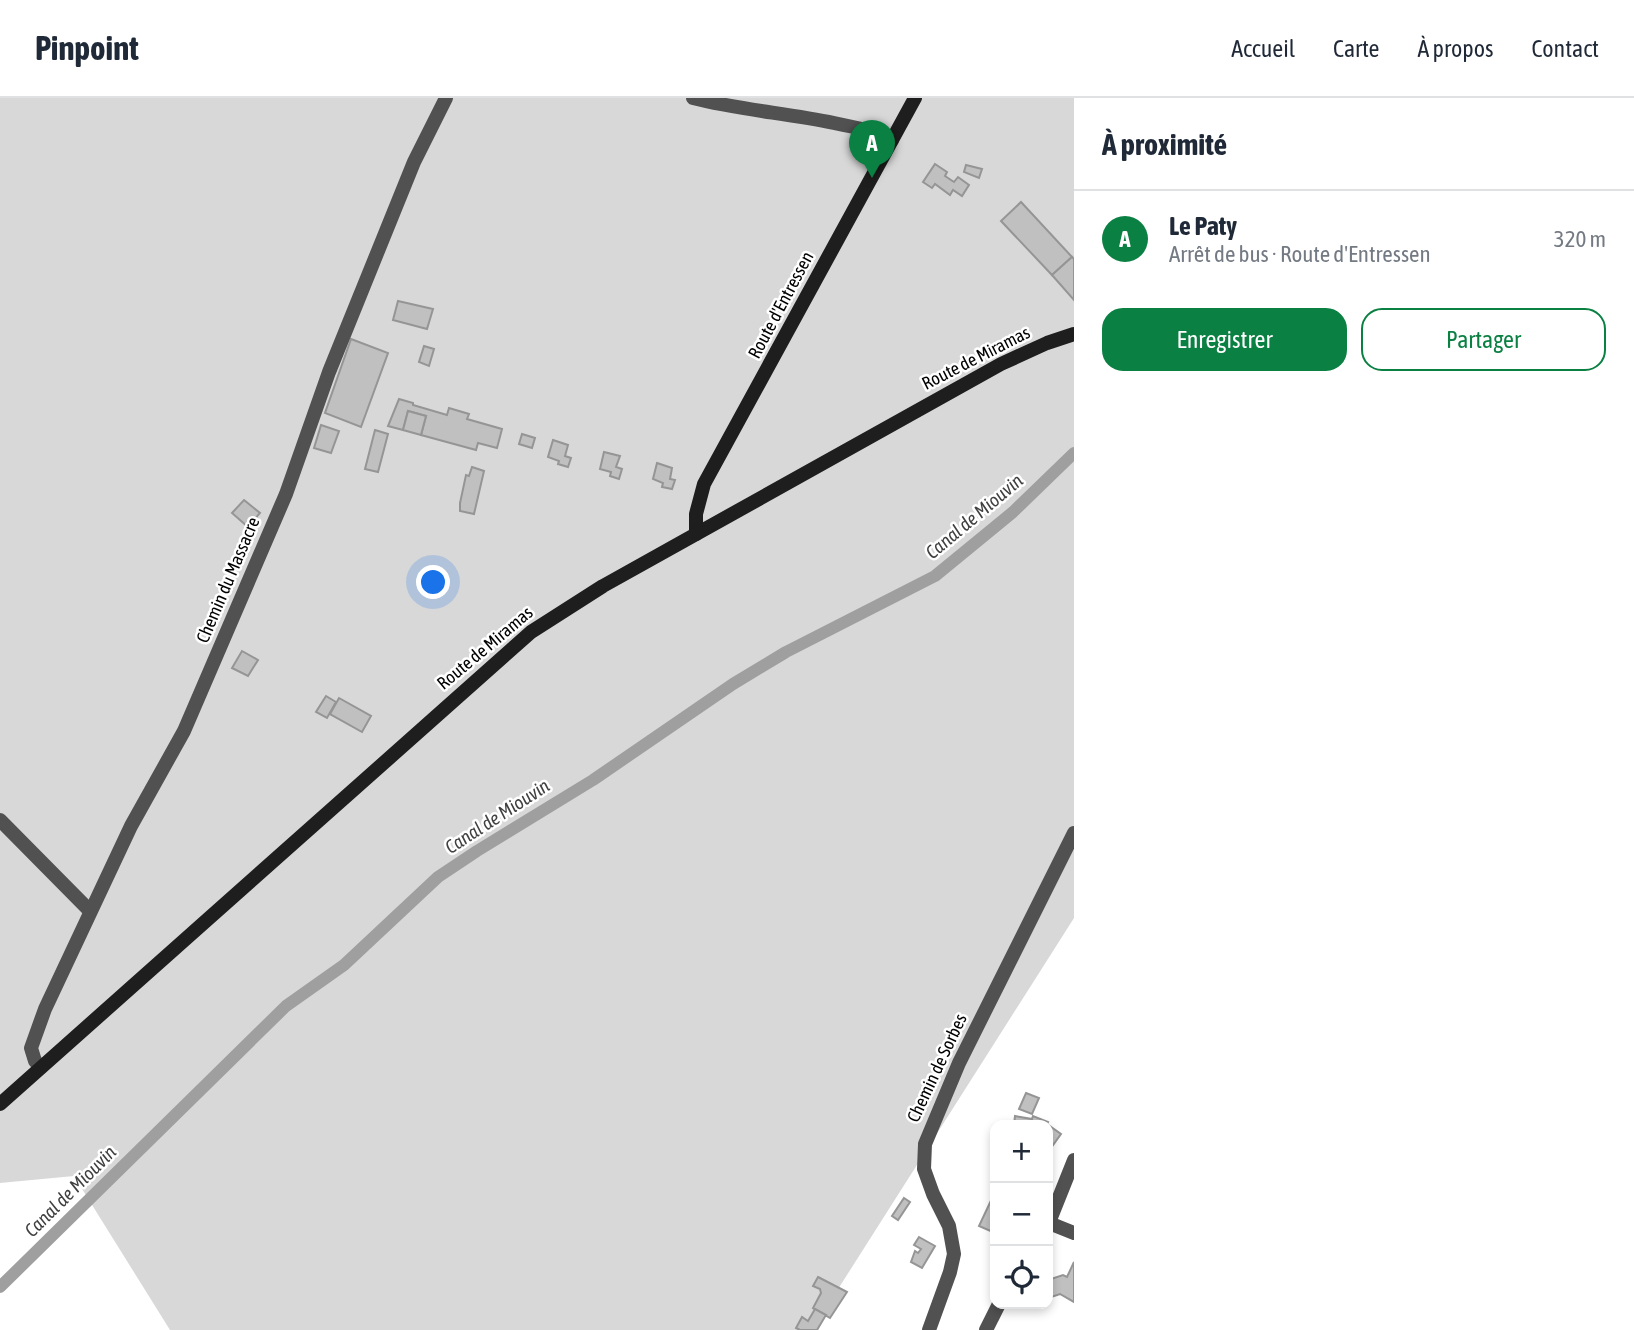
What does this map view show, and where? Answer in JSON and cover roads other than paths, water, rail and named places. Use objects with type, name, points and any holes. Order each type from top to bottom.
[{"type":"main road","name":"Route d'Entressen","points":[[696,534],[696,514],[704,484],[915,98]]},
{"type":"main road","name":"Route de Miramas","points":[[0,1104],[531,632],[573,604],[1001,364],[1074,334]]},
{"type":"street","name":"Chemin du Massacre","points":[[41,1067],[35,1061],[31,1048],[37,1030],[131,826],[184,732],[286,494],[329,372],[414,162],[446,98]]},
{"type":"street","points":[[693,98],[716,104],[792,114],[862,129],[892,140]]},
{"type":"street","points":[[0,820],[90,911]]},
{"type":"street","name":"Chemin de Sorbes","points":[[929,1330],[954,1254],[949,1226],[923,1169],[925,1144],[959,1063],[1074,833]]},
{"type":"street","points":[[1053,1212],[1074,1160]]},
{"type":"street","points":[[1053,1226],[1074,1233]]},
{"type":"street","points":[[986,1330],[996,1309]]},
{"type":"waterway","name":"Canal de Miouvin","points":[[0,1287],[286,1006],[344,965],[438,877],[593,780],[733,684],[786,652],[935,576],[1013,512],[1074,453]]},
{"type":"place","name":"Le Paty","points":[[872,178]]}]
